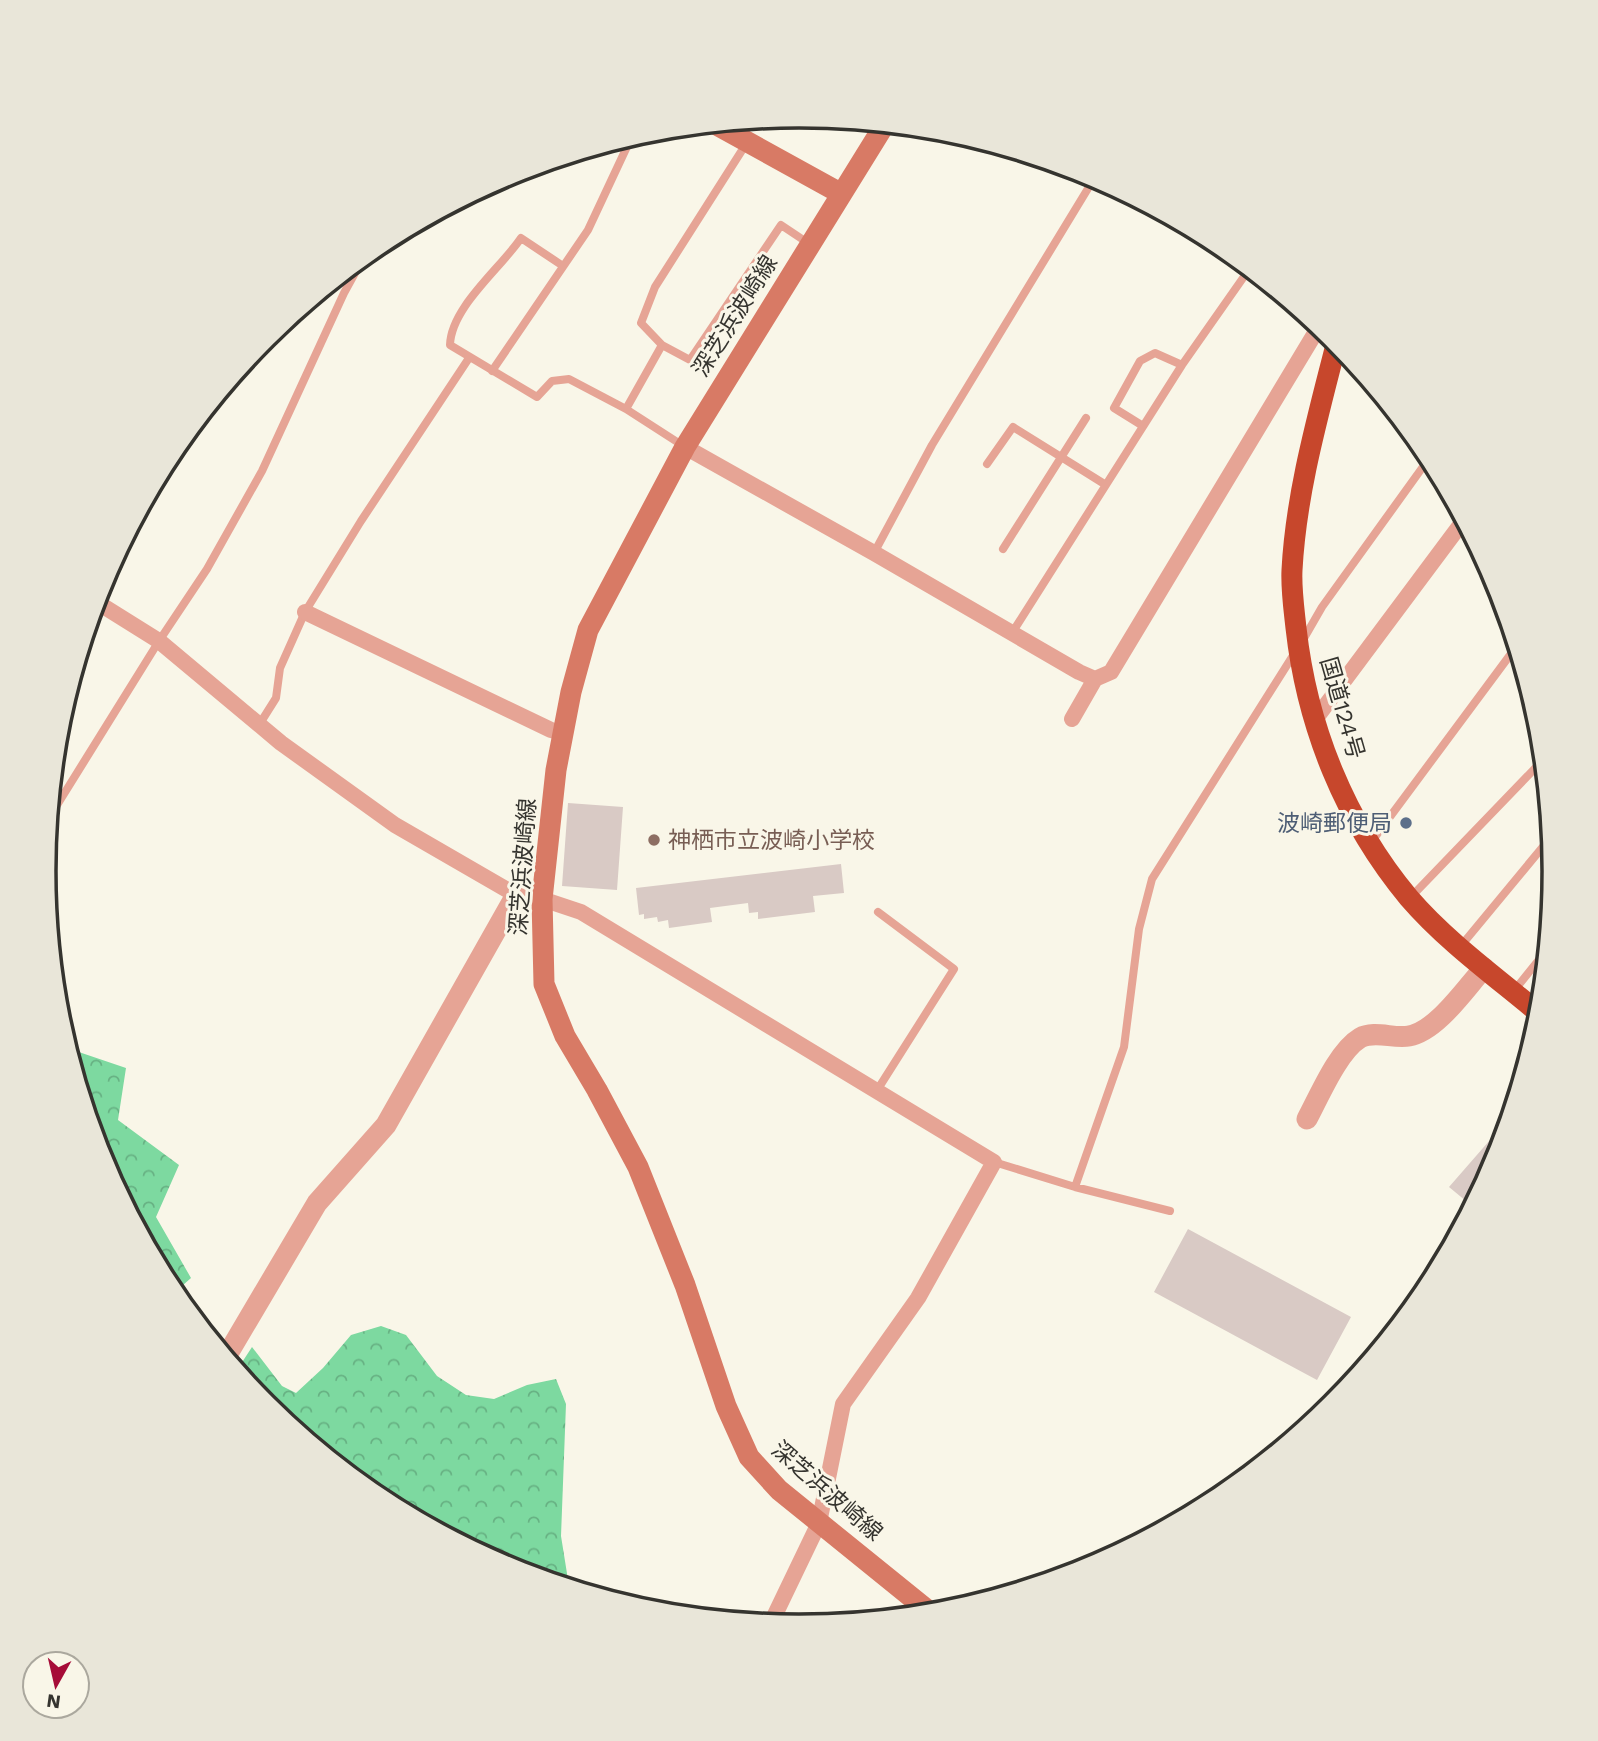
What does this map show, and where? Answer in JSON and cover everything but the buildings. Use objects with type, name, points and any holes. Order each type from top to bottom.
[{"type":"highway","name":"国道124号","points":[[1334,355],[1310,451],[1295,538],[1292,573],[1303,684],[1314,721],[1327,762],[1348,805],[1370,843],[1410,898],[1460,947],[1530,1006]]},
{"type":"main road","points":[[729,131],[840,194]]},
{"type":"main road","name":"深芝浜波崎線","points":[[879,132],[685,447],[588,630],[571,692],[556,770],[542,899],[544,984],[565,1036],[638,1167],[685,1285],[726,1406],[749,1457],[779,1490],[919,1603]]},
{"type":"street","points":[[1072,719],[1095,679],[1111,672],[1314,336]]},
{"type":"street","points":[[685,447],[1095,679]]},
{"type":"street","points":[[1314,721],[1458,528]]},
{"type":"street","points":[[105,607],[159,640],[259,724],[334,783],[394,825],[516,895],[542,899],[581,912],[994,1162],[918,1298],[843,1404],[819,1523],[776,1613]]},
{"type":"street","points":[[305,612],[551,730],[564,733]]},
{"type":"street","points":[[231,1349],[317,1203],[386,1125],[516,895]]},
{"type":"street","points":[[1307,1119],[1350,1046],[1368,1035],[1409,1036],[1423,1031],[1435,1022],[1484,968]]},
{"type":"lane","points":[[747,141],[655,287],[640,323],[662,345],[690,360],[781,225],[810,244]]},
{"type":"lane","points":[[492,371],[588,230],[626,149]]},
{"type":"lane","points":[[874,553],[932,445],[1089,187]]},
{"type":"lane","points":[[563,266],[521,238],[508,258],[479,285],[450,334],[450,345],[537,397],[552,381],[569,379],[626,409],[685,447]]},
{"type":"lane","points":[[1012,634],[1182,365],[1244,276]]},
{"type":"lane","points":[[60,801],[159,640],[207,569],[262,471],[353,277]]},
{"type":"lane","points":[[626,409],[662,345]]},
{"type":"lane","points":[[1143,426],[1114,408],[1140,361],[1155,353],[1182,365]]},
{"type":"lane","points":[[259,724],[276,698],[279,668],[305,612],[361,521],[469,358]]},
{"type":"lane","points":[[1003,549],[1086,418]]},
{"type":"lane","points":[[987,464],[1013,427],[1106,485]]},
{"type":"lane","points":[[1075,1187],[1124,1047],[1139,929],[1152,879],[1322,607],[1423,467]]},
{"type":"lane","points":[[1370,843],[1510,656]]},
{"type":"lane","points":[[1410,898],[1516,787],[1536,774]]},
{"type":"lane","points":[[1460,947],[1541,849]]},
{"type":"lane","points":[[876,1092],[954,969],[878,912]]},
{"type":"lane","points":[[1513,992],[1536,963]]},
{"type":"lane","points":[[994,1162],[1075,1187],[1170,1211]]},
{"type":"green space","points":[[78,1052],[126,1068],[118,1120],[179,1165],[156,1217],[191,1278],[183,1285],[133,1199],[95,1109]]},
{"type":"green space","points":[[381,1326],[406,1335],[437,1376],[466,1395],[494,1399],[527,1385],[556,1379],[566,1404],[561,1536],[567,1576],[470,1537],[386,1488],[309,1429],[242,1362],[252,1347],[282,1386],[296,1393],[323,1368],[351,1335]]},
{"type":"place","name":"波崎郵便局","points":[[1406,823]]},
{"type":"place","name":"神栖市立波崎小学校","points":[[654,840]]}]
